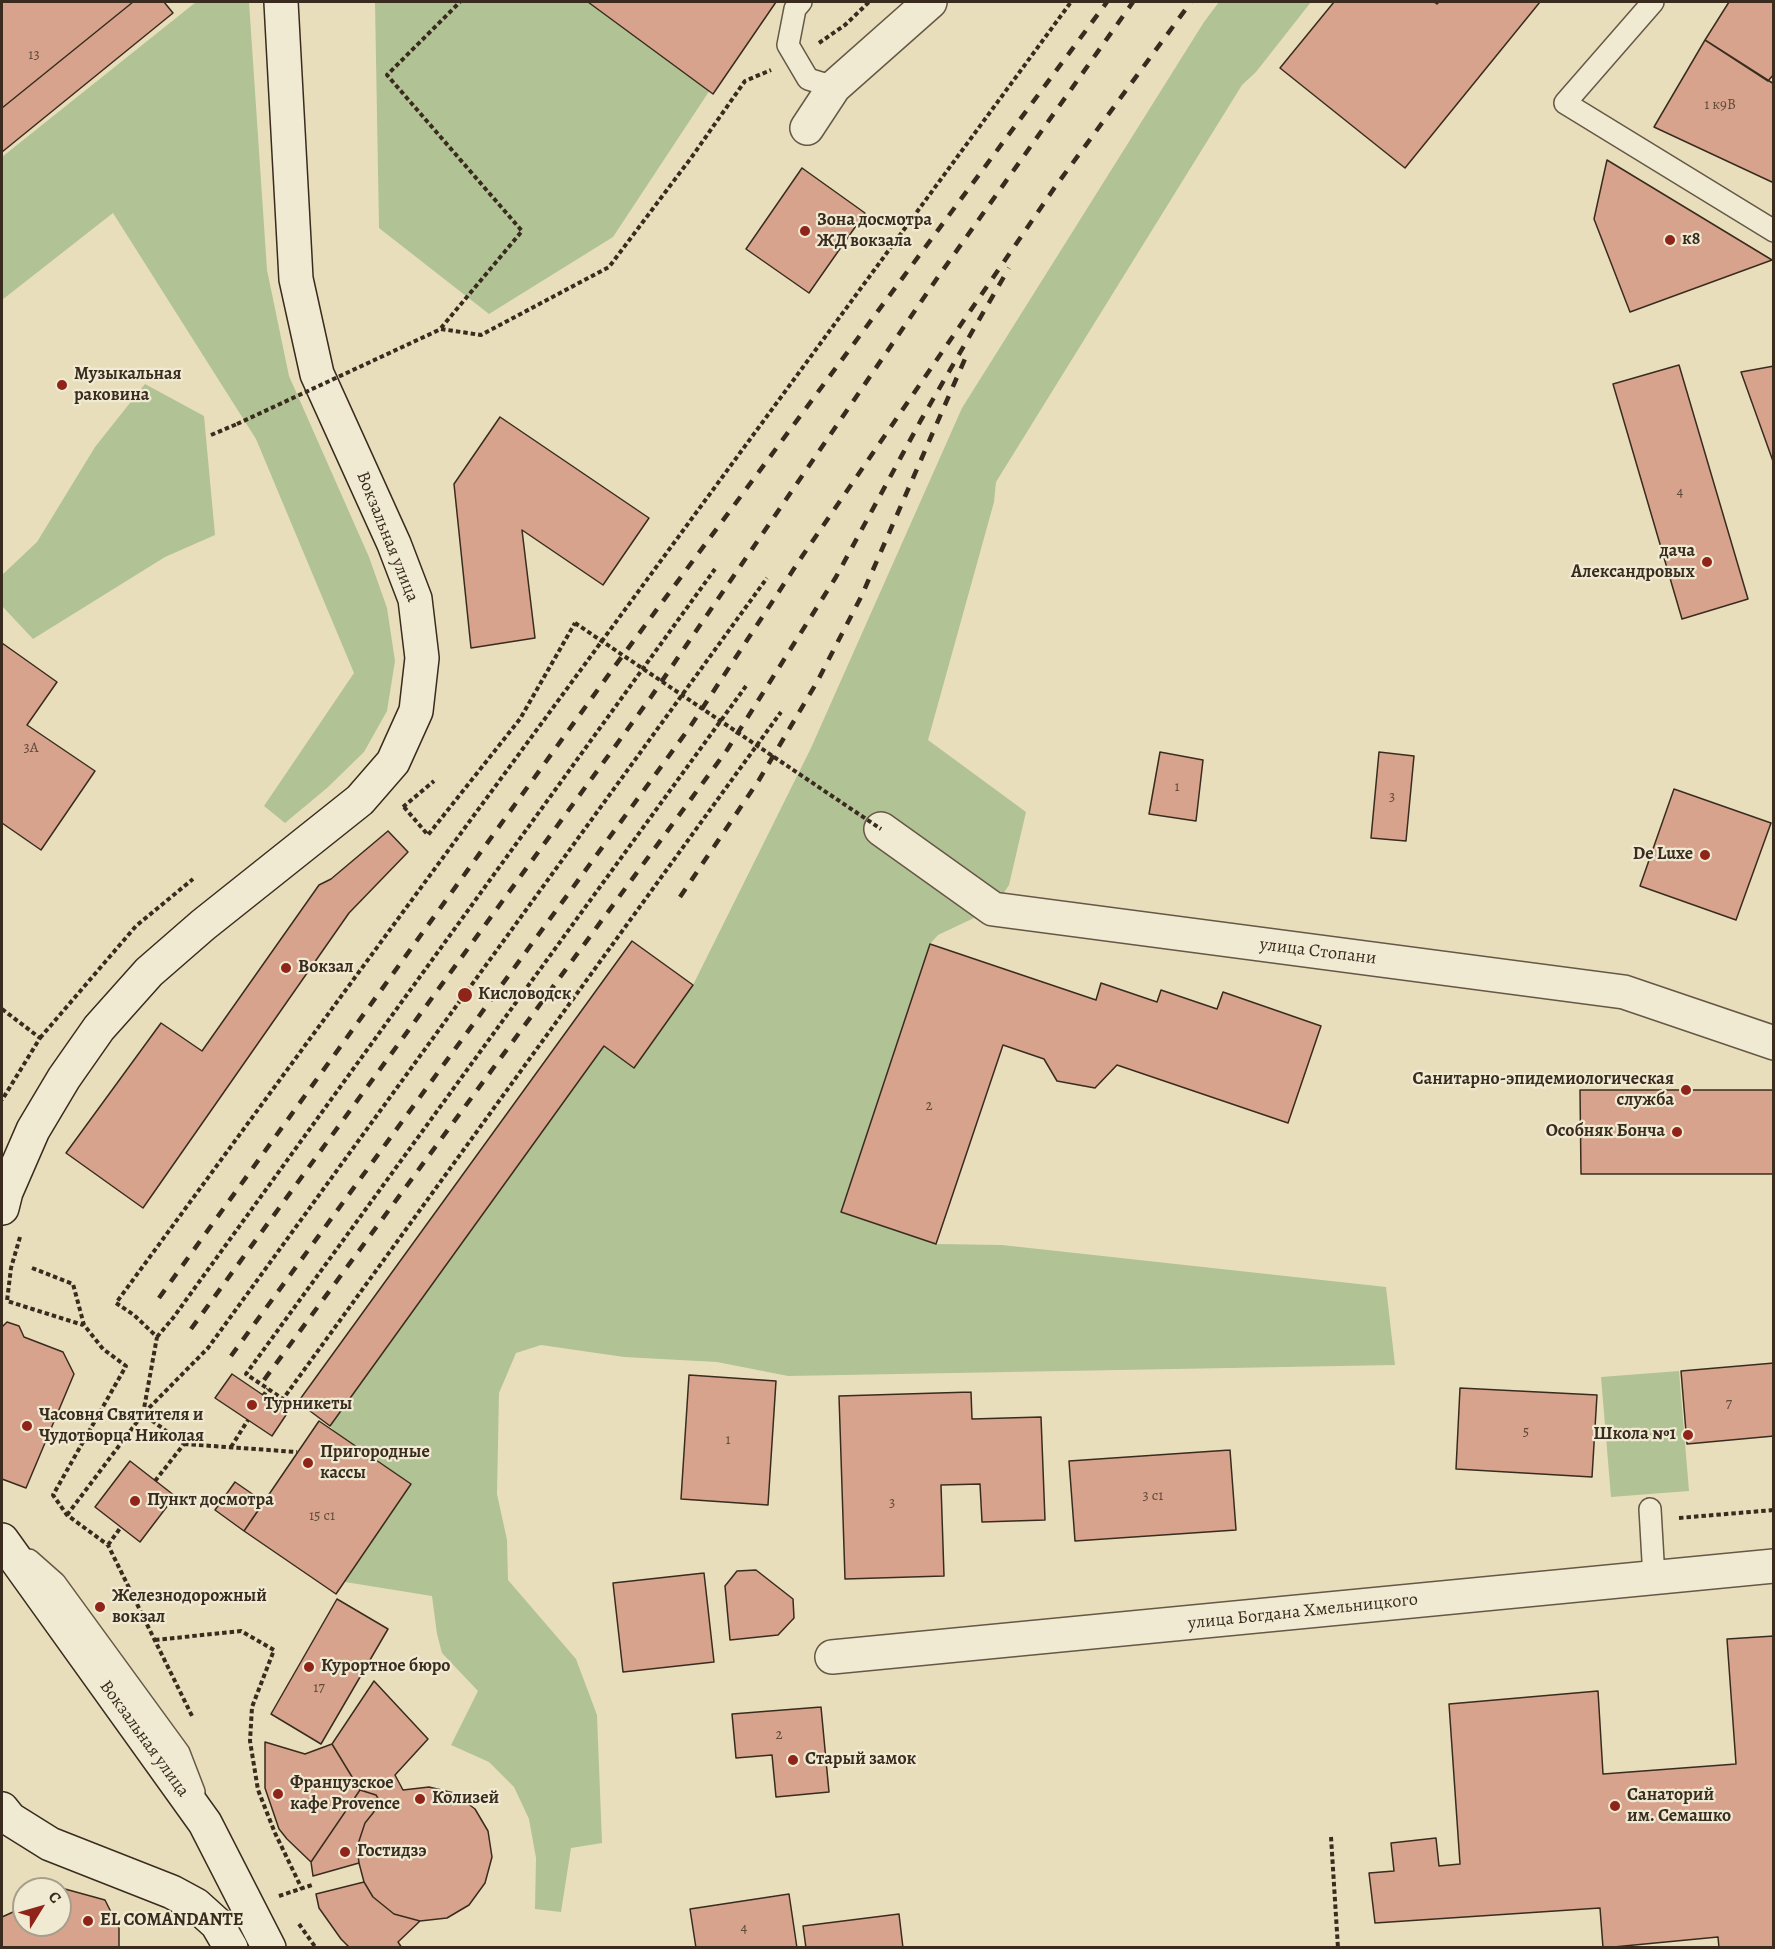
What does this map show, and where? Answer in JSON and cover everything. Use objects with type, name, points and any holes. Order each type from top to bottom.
[{"type":"main road","name":"Вокзальная улица","points":[[12,1217],[6,1192],[33,1130],[64,1078],[99,1028],[149,972],[203,925],[360,800],[393,762],[416,711],[422,658],[415,599],[394,544],[317,374],[296,279],[280,2]]},
{"type":"main road","points":[[807,128],[834,87],[930,2]]},
{"type":"main road","name":"улица Стопани","points":[[881,829],[993,909],[1623,992],[1773,1043]]},
{"type":"main road","name":"Вокзальная улица","points":[[2,1540],[205,1823],[269,1947]]},
{"type":"main road","name":"улица Богдана Хмельницкого","points":[[832,1657],[1773,1566]]},
{"type":"main road","points":[[2,1809],[10,1819],[50,1844],[172,1892],[196,1905],[217,1924],[231,1947]]},
{"type":"lane","points":[[801,2],[795,9],[788,45],[808,79],[834,87]]},
{"type":"lane","points":[[1653,2],[1565,103],[1773,231]]},
{"type":"lane","points":[[1651,1514],[1654,1578]]},
{"type":"lane","points":[[2,1535],[55,1583],[179,1753],[205,1823]]},
{"type":"path","points":[[212,435],[441,329],[522,231],[387,75],[460,2]]},
{"type":"path","points":[[441,329],[481,335],[609,267],[691,158],[745,81],[796,59],[845,25],[869,2]]},
{"type":"path","points":[[158,1336],[116,1303],[129,1284],[1071,2]]},
{"type":"path","points":[[143,1414],[158,1336],[715,569]]},
{"type":"path","points":[[67,1515],[143,1414],[208,1348],[767,578]]},
{"type":"path","points":[[404,807],[428,835],[520,719],[575,623],[881,829]]},
{"type":"path","points":[[746,686],[246,1374],[283,1399],[781,712]]},
{"type":"path","points":[[394,814],[434,781]]},
{"type":"path","points":[[2,1009],[40,1038],[2,1100]]},
{"type":"path","points":[[12,1217],[11,1268],[7,1301],[84,1325]]},
{"type":"path","points":[[32,1268],[73,1284],[84,1325],[103,1349],[126,1366],[53,1495],[67,1515],[108,1545],[122,1527]]},
{"type":"path","points":[[263,1396],[268,1389]]},
{"type":"path","points":[[143,1414],[184,1444],[297,1452]]},
{"type":"path","points":[[231,1446],[248,1420]]},
{"type":"path","points":[[155,1481],[184,1444]]},
{"type":"path","points":[[1651,1514],[1773,1510]]},
{"type":"path","points":[[155,1640],[241,1631],[274,1650],[252,1707],[250,1742],[258,1790],[275,1833],[302,1889]]},
{"type":"path","points":[[1330,1838],[1338,1947]]},
{"type":"path","points":[[278,1896],[312,1885]]},
{"type":"green space","points":[[196,2],[249,2],[267,270],[289,376],[369,557],[387,608],[395,661],[387,711],[364,752],[327,788],[285,823],[264,806],[354,673],[256,439],[113,213],[2,300],[2,157]]},
{"type":"green space","points":[[375,2],[768,2],[613,237],[489,314],[379,228]]},
{"type":"green space","points":[[1219,2],[1311,2],[1256,72],[1242,85],[996,482],[994,502],[928,740],[1026,812],[1009,885],[993,909],[938,935],[930,944],[841,1212],[936,1244],[1002,1245],[1386,1287],[1395,1365],[788,1376],[717,1362],[624,1357],[541,1345],[516,1353],[499,1393],[497,1494],[507,1540],[508,1580],[576,1659],[597,1715],[602,1843],[571,1848],[561,1912],[535,1909],[536,1858],[529,1819],[514,1787],[489,1762],[451,1745],[478,1691],[442,1653],[432,1596],[345,1582],[411,1484],[335,1432],[330,1426],[604,1046],[634,1068],[693,985],[811,748],[962,408],[1204,22]]},
{"type":"green space","points":[[145,384],[204,416],[215,535],[165,557],[33,639],[2,606],[2,575],[37,542],[95,447]]},
{"type":"green space","points":[[1679,1371],[1689,1491],[1611,1497],[1601,1377]]},
{"type":"building","points":[[2,2],[133,2],[2,108]]},
{"type":"building","points":[[133,2],[164,2],[173,13],[2,152],[2,108]]},
{"type":"building","points":[[588,2],[776,2],[713,94]]},
{"type":"building","points":[[1334,2],[1434,2],[1437,4],[1439,2],[1540,2],[1405,168],[1280,68]]},
{"type":"building","points":[[1729,2],[1774,2],[1774,74],[1768,81],[1705,40]]},
{"type":"building","points":[[1705,40],[1774,84],[1774,183],[1654,127]]},
{"type":"building","name":"к8","points":[[1607,160],[1772,260],[1630,312],[1594,219]]},
{"type":"building","name":"Зона досмотра ЖД вокзала","points":[[802,168],[865,213],[809,293],[746,249]]},
{"type":"building","points":[[1679,365],[1748,599],[1682,619],[1613,384]]},
{"type":"building","points":[[1774,366],[1774,464],[1741,372]]},
{"type":"building","points":[[500,417],[649,518],[603,585],[522,530],[535,638],[471,648],[454,484]]},
{"type":"building","points":[[2,643],[57,682],[27,725],[95,771],[41,850],[2,823]]},
{"type":"building","points":[[1160,752],[1203,760],[1196,821],[1149,814]]},
{"type":"building","points":[[1379,752],[1414,756],[1406,841],[1371,838]]},
{"type":"building","name":"De Luxe","points":[[1674,789],[1771,823],[1736,920],[1640,886]]},
{"type":"building","name":"Вокзал","points":[[388,831],[408,852],[349,913],[143,1208],[66,1153],[161,1023],[202,1051],[319,885],[331,879]]},
{"type":"building","points":[[632,941],[693,985],[634,1068],[604,1046],[330,1426],[298,1402]]},
{"type":"building","points":[[930,944],[1096,1000],[1101,983],[1157,1002],[1161,990],[1217,1009],[1223,992],[1321,1026],[1288,1123],[1117,1065],[1095,1088],[1057,1081],[1044,1059],[1003,1045],[936,1244],[841,1212]]},
{"type":"building","name":"Особняк Бонча","points":[[1580,1090],[1774,1090],[1774,1174],[1581,1174]]},
{"type":"building","name":"Часовня Святителя и Чудотворца Николая","points":[[7,1322],[19,1326],[24,1337],[63,1352],[74,1374],[26,1488],[2,1479],[2,1327]]},
{"type":"building","points":[[1774,1363],[1774,1436],[1687,1444],[1681,1371]]},
{"type":"building","name":"Турникеты","points":[[232,1374],[288,1412],[272,1436],[215,1398]]},
{"type":"building","points":[[689,1375],[776,1381],[768,1505],[681,1499]]},
{"type":"building","points":[[1460,1388],[1597,1395],[1592,1477],[1456,1469]]},
{"type":"building","points":[[971,1392],[972,1419],[1041,1417],[1045,1520],[982,1522],[980,1484],[941,1485],[944,1576],[845,1579],[839,1396]]},
{"type":"building","points":[[319,1421],[411,1484],[336,1594],[244,1531]]},
{"type":"building","points":[[1230,1450],[1236,1530],[1075,1541],[1069,1461]]},
{"type":"building","name":"Пункт досмотра","points":[[130,1461],[175,1496],[140,1542],[95,1507]]},
{"type":"building","points":[[235,1482],[264,1502],[244,1531],[215,1510]]},
{"type":"building","points":[[756,1570],[793,1599],[794,1618],[778,1635],[730,1640],[725,1586],[737,1571]]},
{"type":"building","points":[[704,1573],[714,1662],[623,1672],[613,1583]]},
{"type":"building","points":[[337,1599],[388,1629],[321,1744],[271,1714]]},
{"type":"building","name":"Санаторий им. Семашко","points":[[1774,1636],[1774,1948],[1719,1948],[1718,1937],[1603,1948],[1600,1908],[1375,1923],[1369,1873],[1394,1871],[1391,1843],[1436,1838],[1439,1866],[1460,1864],[1449,1704],[1598,1691],[1603,1774],[1736,1764],[1727,1639]]},
{"type":"building","name":"Колизей","points":[[374,1681],[428,1739],[395,1775],[403,1790],[429,1787],[454,1793],[475,1809],[488,1831],[492,1857],[485,1883],[469,1905],[447,1918],[420,1921],[394,1914],[373,1897],[364,1882],[357,1847],[365,1823],[381,1803],[376,1795],[360,1790],[332,1744]]},
{"type":"building","points":[[821,1707],[829,1792],[776,1797],[772,1755],[736,1758],[732,1714]]},
{"type":"building","points":[[265,1742],[305,1754],[332,1744],[360,1790],[311,1862],[279,1829],[265,1788]]},
{"type":"building","points":[[360,1790],[376,1795],[381,1803],[365,1823],[357,1847],[359,1863],[313,1876],[311,1862]]},
{"type":"building","points":[[364,1882],[373,1897],[394,1914],[420,1921],[398,1942],[402,1948],[350,1948],[319,1908],[316,1894]]},
{"type":"building","name":"EL COMANDANTE","points":[[72,1891],[105,1900],[119,1928],[119,1948],[2,1948],[2,1917],[12,1912],[12,1937],[72,1937]]},
{"type":"building","points":[[789,1894],[797,1948],[696,1948],[690,1909]]},
{"type":"building","points":[[899,1914],[903,1948],[806,1948],[803,1926]]},
{"type":"railway","points":[[159,1298],[612,670],[1107,2]]},
{"type":"railway","points":[[191,1329],[651,697],[938,277],[1133,2]]},
{"type":"railway","points":[[231,1356],[690,727],[803,555],[1055,187],[1191,2]]},
{"type":"railway","points":[[264,1380],[727,750],[836,577],[921,420],[1009,268]]},
{"type":"railway","points":[[680,897],[759,780],[817,682],[862,595],[968,352]]},
{"type":"place","name":"Зона досмотра ЖД вокзала","points":[[805,231]]},
{"type":"place","name":"к8","points":[[1670,240]]},
{"type":"place","name":"Музыкальная раковина","points":[[62,385]]},
{"type":"place","name":"дача Александровых","points":[[1707,562]]},
{"type":"place","name":"De Luxe","points":[[1705,855]]},
{"type":"place","name":"Вокзал","points":[[286,968]]},
{"type":"place","name":"Кисловодск","points":[[465,995]]},
{"type":"place","name":"Санитарно-эпидемиологическая служба","points":[[1686,1090]]},
{"type":"place","name":"Особняк Бонча","points":[[1677,1132]]},
{"type":"place","name":"Турникеты","points":[[252,1405]]},
{"type":"place","name":"Часовня Святителя и Чудотворца Николая","points":[[27,1426]]},
{"type":"place","name":"Школа №1","points":[[1688,1435]]},
{"type":"place","name":"Пригородные кассы","points":[[308,1463]]},
{"type":"place","name":"Пункт досмотра","points":[[135,1501]]},
{"type":"place","name":"Железнодорожный вокзал","points":[[100,1607]]},
{"type":"place","name":"Курортное бюро","points":[[309,1667]]},
{"type":"place","name":"Старый замок","points":[[793,1760]]},
{"type":"place","name":"Французское кафе Provence","points":[[278,1794]]},
{"type":"place","name":"Колизей","points":[[420,1799]]},
{"type":"place","name":"Санаторий им. Семашко","points":[[1615,1806]]},
{"type":"place","name":"Гостидзэ","points":[[345,1852]]},
{"type":"place","name":"EL COMANDANTE","points":[[88,1921]]}]
